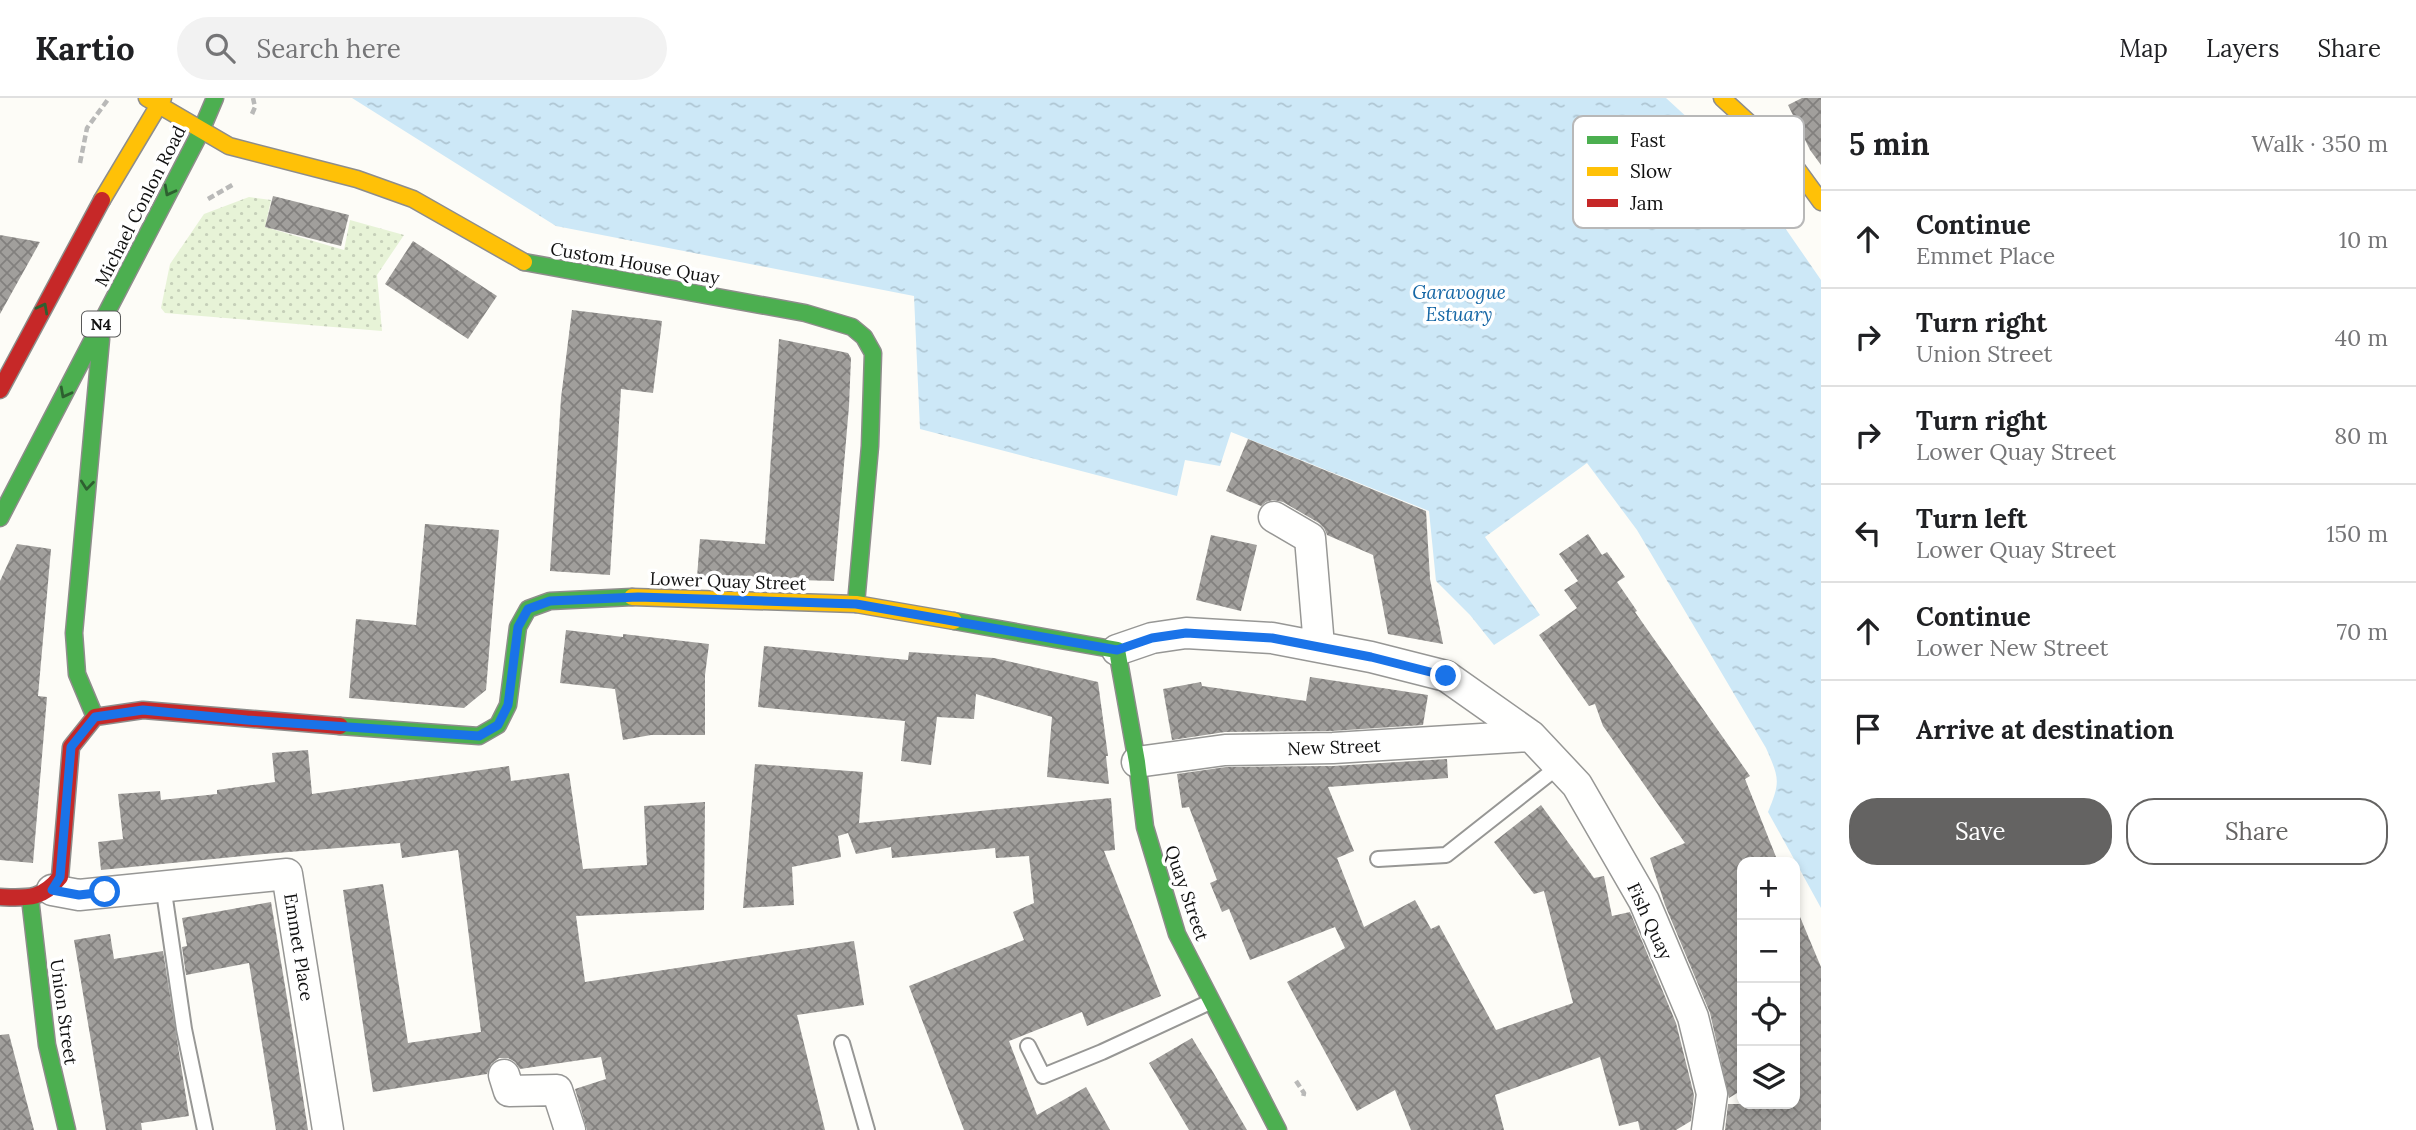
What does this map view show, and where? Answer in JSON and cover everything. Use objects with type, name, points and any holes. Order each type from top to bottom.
[{"type":"main road","name":"Michael Conlon Road","points":[[0,518],[201,131],[215,98]]},
{"type":"main road","points":[[1722,98],[1742,116]]},
{"type":"main road","name":"Michael Conlon Road","points":[[0,390],[156,100]]},
{"type":"main road","name":"Custom House Quay","points":[[156,100],[201,131],[229,146],[357,179],[413,199],[528,264],[806,313],[852,327],[864,337],[873,353],[870,446],[856,604]]},
{"type":"main road","points":[[1804,179],[1821,202]]},
{"type":"main road","name":"N4","points":[[95,717],[77,674],[74,633],[103,320]]},
{"type":"main road","name":"Lower Quay Street","points":[[95,717],[143,710],[479,736],[498,725],[508,705],[518,627],[528,609],[550,601],[638,597],[856,604],[1117,650]]},
{"type":"main road","name":"Quay Street","points":[[1117,650],[1137,762],[1145,827],[1177,934],[1278,1130]]},
{"type":"main road","name":"Union Street","points":[[67,1130],[47,1045],[41,894],[60,877],[71,747],[95,717]]},
{"type":"main road","points":[[0,897],[41,894]]},
{"type":"street","points":[[1274,517],[1310,538],[1319,646]]},
{"type":"street","name":"Fish Quay","points":[[1117,650],[1152,638],[1186,633],[1272,638],[1319,646],[1446,676],[1531,736],[1577,785],[1644,901],[1693,1017],[1712,1094],[1707,1130]]},
{"type":"street","name":"New Street","points":[[1137,762],[1225,750],[1333,748],[1531,736]]},
{"type":"street","name":"Emmet Place","points":[[41,894],[79,895],[287,874],[328,1130]]},
{"type":"street","points":[[504,1075],[509,1091],[557,1090],[570,1130]]},
{"type":"lane","points":[[1378,859],[1446,855],[1559,766]]},
{"type":"lane","points":[[163,886],[184,1029],[205,1130]]},
{"type":"lane","points":[[1028,1046],[1043,1076],[1102,1052],[1211,1001]]},
{"type":"lane","points":[[842,1043],[867,1130]]},
{"type":"green space","points":[[249,197],[271,200],[265,227],[344,250],[350,220],[404,235],[377,275],[382,331],[165,313],[161,308],[170,264],[204,214]]},
{"type":"water","name":"Garavogue Estuary","points":[[352,98],[1666,98],[1686,116],[1573,116],[1573,228],[1785,228],[1821,280],[1821,908],[1800,870],[1800,857],[1793,857],[1768,812],[1777,780],[1766,748],[1637,530],[1587,463],[1485,537],[1540,615],[1494,645],[1470,615],[1436,581],[1429,511],[1231,432],[1220,466],[1185,460],[1177,496],[920,429],[914,296],[556,226]]},
{"type":"building","points":[[1802,98],[1821,98],[1821,165],[1804,138],[1804,116],[1793,116],[1788,105]]},
{"type":"building","points":[[273,196],[349,215],[341,246],[265,227]]},
{"type":"building","points":[[0,235],[40,242],[0,314]]},
{"type":"building","points":[[413,241],[497,296],[468,339],[385,284]]},
{"type":"building","points":[[572,310],[662,321],[653,393],[621,389],[610,575],[550,571],[561,398]]},
{"type":"building","points":[[779,339],[848,353],[851,358],[834,581],[697,577],[700,539],[765,544]]},
{"type":"building","points":[[1248,439],[1426,511],[1430,579],[1443,644],[1388,634],[1373,555],[1327,535],[1319,523],[1283,502],[1273,500],[1261,506],[1226,491]]},
{"type":"building","points":[[425,524],[499,530],[486,690],[464,708],[349,698],[356,619],[416,625]]},
{"type":"building","points":[[1588,534],[1602,555],[1607,552],[1625,577],[1617,582],[1637,611],[1635,612],[1750,776],[1745,779],[1776,857],[1737,857],[1737,1093],[1729,1098],[1710,1013],[1665,905],[1650,858],[1685,843],[1603,726],[1595,704],[1589,706],[1539,635],[1577,608],[1564,590],[1578,581],[1559,554]]},
{"type":"building","points":[[1211,535],[1257,545],[1241,611],[1196,600]]},
{"type":"building","points":[[17,544],[51,549],[38,696],[47,697],[33,863],[0,860],[0,581]]},
{"type":"building","points":[[566,630],[709,644],[705,675],[705,735],[651,735],[623,740],[615,689],[560,683]]},
{"type":"building","points":[[764,646],[908,660],[909,652],[994,658],[1098,682],[1109,784],[1047,777],[1052,717],[976,694],[974,719],[937,717],[931,765],[901,761],[905,721],[758,707]]},
{"type":"building","points":[[1310,677],[1428,695],[1423,725],[1332,731],[1225,732],[1172,740],[1163,689],[1201,682],[1202,686],[1306,701]]},
{"type":"building","points":[[308,750],[312,794],[509,766],[511,781],[569,773],[583,869],[647,865],[644,806],[705,802],[704,910],[576,916],[585,982],[854,941],[864,1005],[797,1015],[825,1130],[587,1130],[575,1089],[606,1079],[601,1057],[520,1069],[508,1058],[499,1058],[491,1064],[487,1074],[373,1092],[343,890],[383,884],[408,1043],[481,1032],[458,850],[402,858],[400,843],[101,870],[98,842],[123,839],[118,794],[160,791],[161,800],[217,794],[217,790],[275,782],[272,753]]},
{"type":"building","points":[[1447,759],[1448,778],[1328,787],[1354,851],[1337,858],[1364,927],[1415,900],[1431,929],[1439,925],[1496,1030],[1573,1003],[1544,891],[1534,894],[1494,842],[1541,805],[1594,878],[1604,876],[1612,916],[1630,912],[1676,1023],[1694,1095],[1691,1121],[1676,1130],[1640,1130],[1638,1121],[1619,1126],[1600,1057],[1495,1095],[1504,1130],[1411,1130],[1395,1090],[1357,1111],[1287,982],[1345,948],[1335,927],[1250,960],[1229,909],[1222,912],[1210,883],[1217,880],[1189,807],[1182,808],[1177,774],[1226,767],[1333,766]]},
{"type":"building","points":[[755,764],[863,772],[859,823],[1111,798],[1115,850],[1104,851],[1161,996],[1087,1026],[1082,1012],[1009,1041],[1037,1115],[1086,1087],[1110,1130],[964,1130],[909,986],[1024,940],[1013,912],[1034,903],[1029,856],[996,858],[995,848],[892,858],[891,847],[856,854],[848,833],[838,836],[841,857],[792,867],[794,905],[743,908]]},
{"type":"building","points":[[271,902],[308,1130],[276,1130],[249,963],[186,975],[182,947],[187,946],[182,918]]},
{"type":"building","points":[[1800,917],[1821,967],[1821,1130],[1725,1130],[1728,1104],[1737,1104],[1737,1109],[1800,1109]]},
{"type":"building","points":[[110,934],[114,959],[163,951],[189,1116],[141,1123],[142,1130],[106,1130],[74,940]]},
{"type":"building","points":[[9,1034],[34,1130],[0,1130],[0,1035]]},
{"type":"building","points":[[1192,1038],[1247,1130],[1189,1130],[1149,1063]]},
{"type":"traffic: fast","points":[[0,518],[201,131],[215,98]]},
{"type":"traffic: fast","points":[[524,262],[805,313],[852,327],[864,337],[873,353],[870,446],[856,604]]},
{"type":"traffic: fast","points":[[95,717],[77,674],[74,633],[101,339]]},
{"type":"traffic: fast","points":[[340,726],[479,736],[498,725],[508,705],[518,627],[528,609],[550,601],[632,597]]},
{"type":"traffic: fast","points":[[954,621],[1117,650],[1137,762],[1145,827],[1177,934],[1278,1130]]},
{"type":"traffic: fast","points":[[30,898],[47,1045],[67,1130]]},
{"type":"traffic: slow","points":[[147,98],[229,146],[357,179],[413,199],[524,262]]},
{"type":"traffic: slow","points":[[102,200],[163,98]]},
{"type":"traffic: slow","points":[[1722,98],[1742,116]]},
{"type":"traffic: slow","points":[[1804,179],[1821,202]]},
{"type":"traffic: slow","points":[[632,597],[856,604],[954,621]]},
{"type":"traffic: jam","points":[[0,390],[102,200]]},
{"type":"traffic: jam","points":[[0,897],[18,898],[40,894],[60,877],[71,747],[95,717],[143,710],[340,726]]},
{"type":"route","points":[[105,892],[79,895],[52,890],[60,877],[71,747],[95,717],[143,710],[479,736],[498,725],[508,705],[518,627],[528,609],[550,601],[638,597],[856,604],[1117,650],[1152,638],[1186,633],[1272,638],[1371,657],[1446,676]]}]
